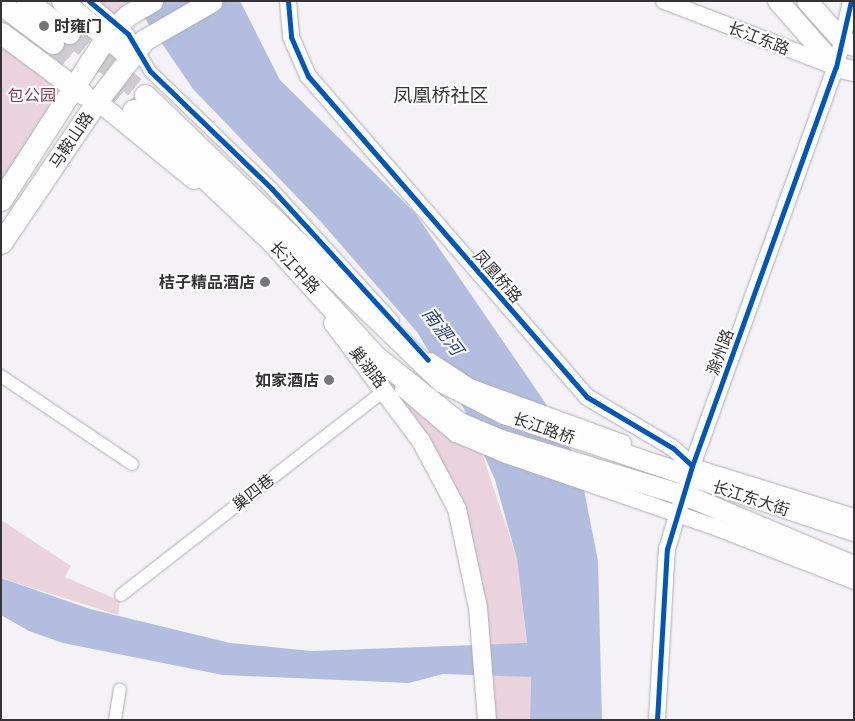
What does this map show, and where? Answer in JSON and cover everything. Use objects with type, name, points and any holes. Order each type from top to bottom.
[{"type":"highway","points":[[1,4],[61,38],[27,1]]},
{"type":"highway","points":[[62,1],[112,30],[137,49],[212,1]]},
{"type":"highway","name":"马鞍山路","points":[[1,200],[71,86],[112,30],[144,6]]},
{"type":"highway","points":[[1,33],[71,86],[97,101]]},
{"type":"highway","name":"马鞍山路","points":[[1,243],[97,101],[137,49]]},
{"type":"highway","name":"长江中路","points":[[442,382],[139,102],[273,243],[376,356],[457,428]]},
{"type":"main road","points":[[778,1],[845,69]]},
{"type":"main road","points":[[807,1],[850,40]]},
{"type":"main road","name":"巢湖路","points":[[97,101],[238,218],[296,277],[352,343],[421,441],[457,509],[482,641],[487,720]]},
{"type":"main road","name":"长江路桥","points":[[442,382],[504,414],[654,461]]},
{"type":"main road","name":"长江路桥","points":[[457,428],[501,440],[651,496]]},
{"type":"main road","name":"长江东大街","points":[[654,461],[689,489],[854,566]]},
{"type":"main road","name":"长江东大街","points":[[651,496],[689,489],[854,531]]},
{"type":"street","points":[[89,1],[112,30]]},
{"type":"street","name":"凤凰桥路","points":[[288,1],[291,37],[308,76],[587,397],[673,448],[689,489]]},
{"type":"street","name":"长江东路","points":[[664,1],[845,69]]},
{"type":"street","name":"滁州路","points":[[657,720],[667,549],[845,69],[850,40],[851,1]]},
{"type":"street","points":[[137,49],[150,71],[272,189],[428,360],[470,387],[654,461]]},
{"type":"street","points":[[319,294],[352,343],[457,428]]},
{"type":"street","points":[[1,376],[132,464]]},
{"type":"street","name":"巢四巷","points":[[121,595],[385,390]]},
{"type":"street","points":[[689,489],[854,516]]},
{"type":"street","points":[[689,489],[854,581]]},
{"type":"street","name":"滁州路","points":[[666,720],[677,551],[689,489]]},
{"type":"street","points":[[115,720],[120,689]]},
{"type":"green space","points":[[89,1],[151,1],[117,23]]},
{"type":"green space","name":"包公园","points":[[1,33],[71,87],[1,200]]},
{"type":"green space","points":[[359,347],[479,444],[517,559],[531,677],[530,720],[487,720],[472,647],[478,608],[463,526]]},
{"type":"green space","points":[[1,520],[71,566],[65,577],[120,601],[118,615],[1,578]]},
{"type":"water","name":"南淝河","points":[[133,1],[240,1],[280,80],[415,213],[544,401],[579,464],[598,561],[602,720],[530,720],[531,677],[443,674],[409,683],[223,675],[63,643],[29,631],[1,615],[1,578],[90,609],[230,643],[311,651],[527,643],[517,559],[495,480],[464,409],[417,332],[322,223],[193,89]]},
{"type":"tunnel","points":[[69,33],[145,95]]},
{"type":"tunnel","points":[[53,43],[133,110]]},
{"type":"cycle path","points":[[89,1],[128,34],[150,71],[272,189],[428,360]]},
{"type":"cycle path","points":[[288,1],[291,37],[308,76],[587,397],[673,448],[692,466]]},
{"type":"cycle path","points":[[657,720],[667,549],[692,466],[836,67],[851,1]]},
{"type":"place","name":"时雍门","points":[[44,26]]},
{"type":"place","name":"桔子精品酒店","points":[[265,282]]},
{"type":"place","name":"如家酒店","points":[[329,380]]},
{"type":"district","name":"凤凰桥社区","points":[[441,95]]}]
